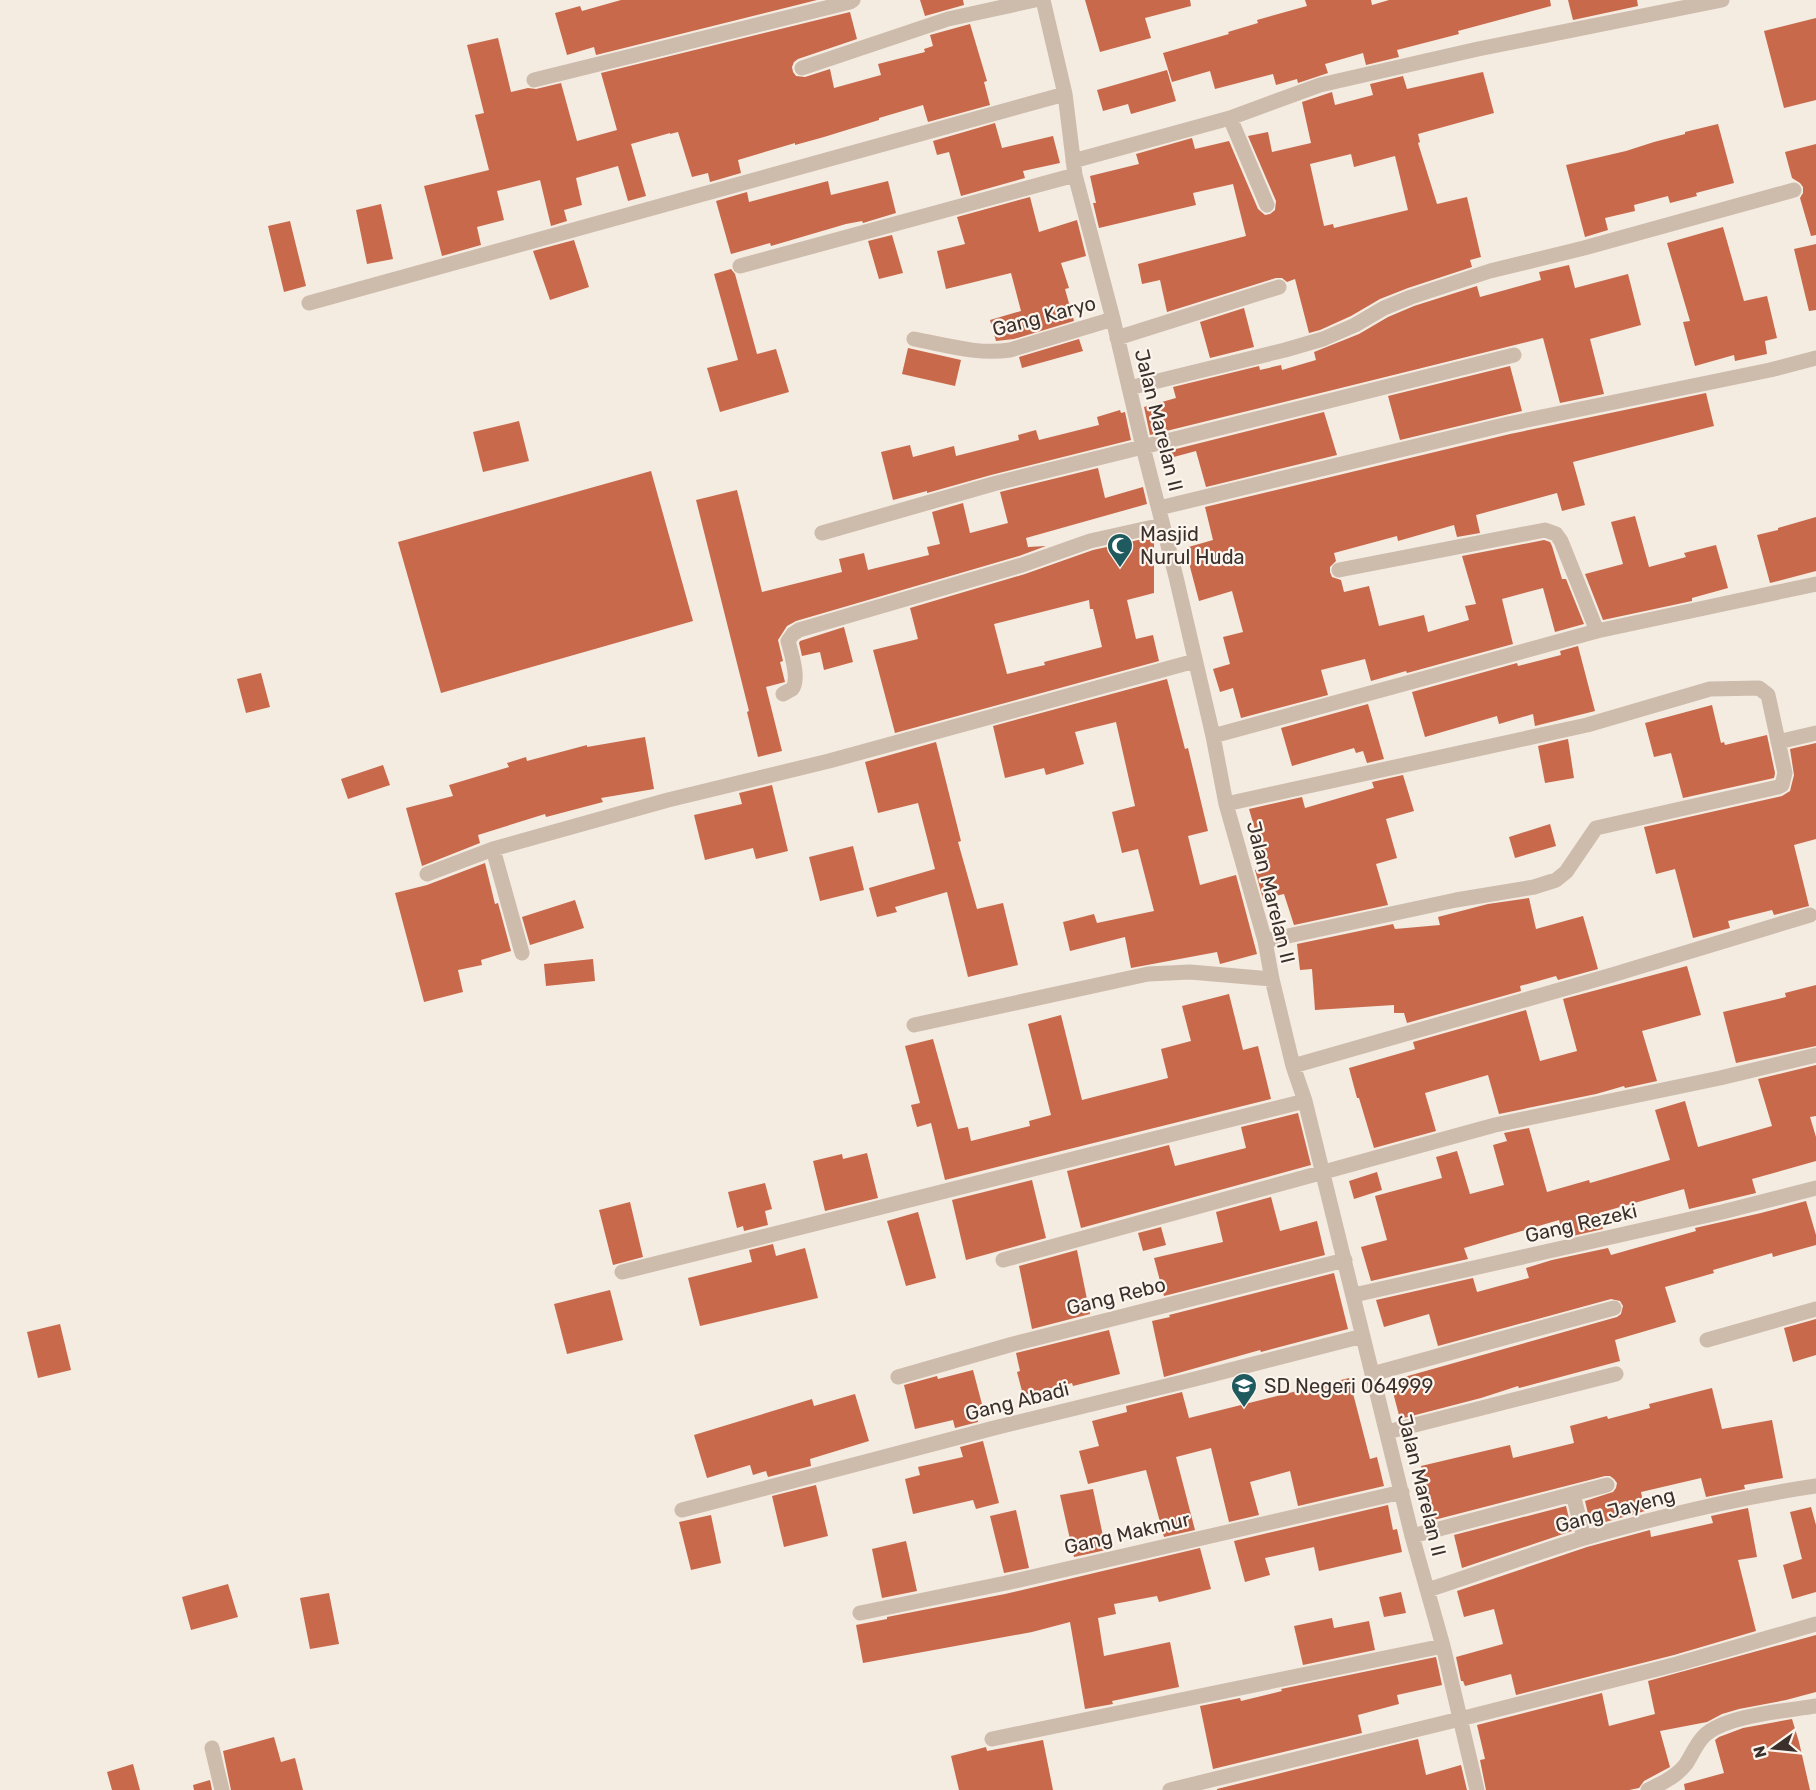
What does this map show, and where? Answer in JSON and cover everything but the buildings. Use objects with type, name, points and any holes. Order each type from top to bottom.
[{"type":"street","points":[[534,80],[853,0]]},
{"type":"street","points":[[802,68],[948,20],[1035,0]]},
{"type":"street","name":"Jalan Marelan II","points":[[1044,0],[1065,94],[1074,168],[1176,577],[1227,804],[1265,941],[1293,1066],[1305,1101],[1412,1536],[1443,1646],[1477,1790]]},
{"type":"street","points":[[740,266],[1074,168],[1230,118],[1331,82],[1468,51],[1722,0]]},
{"type":"street","points":[[309,303],[1065,94]]},
{"type":"street","points":[[1230,118],[1267,205]]},
{"type":"street","points":[[1129,388],[1323,339],[1411,297],[1490,271],[1584,248],[1794,190]]},
{"type":"street","points":[[1118,338],[1279,287]]},
{"type":"street","name":"Gang Karyo","points":[[914,339],[993,353],[1113,320]]},
{"type":"street","points":[[822,533],[993,484],[1514,355]]},
{"type":"street","points":[[1159,508],[1508,424],[1770,370],[1816,358]]},
{"type":"street","points":[[783,694],[791,689],[795,682],[795,671],[788,641],[799,630],[813,624],[1022,565],[1090,542],[1162,525]]},
{"type":"street","points":[[1338,570],[1545,530],[1556,534],[1561,541],[1597,631]]},
{"type":"street","points":[[1213,735],[1597,631],[1816,584]]},
{"type":"street","points":[[427,874],[493,849],[668,800],[841,758],[1195,661]]},
{"type":"street","points":[[1227,804],[1587,725],[1710,689],[1759,688],[1768,695],[1785,773],[1782,784],[1778,787],[1596,828],[1566,872],[1556,880],[1534,887],[1456,900],[1265,941]]},
{"type":"street","points":[[1778,742],[1816,733]]},
{"type":"street","points":[[493,849],[522,953]]},
{"type":"street","points":[[1293,1066],[1612,975],[1810,915]]},
{"type":"street","points":[[914,1025],[1148,974],[1190,972],[1272,979]]},
{"type":"street","points":[[1003,1260],[1496,1125],[1720,1078],[1816,1055]]},
{"type":"street","points":[[622,1272],[1305,1101]]},
{"type":"street","name":"Gang Rezeki","points":[[1354,1294],[1722,1212],[1816,1188]]},
{"type":"street","name":"Gang Rebo","points":[[898,1377],[1014,1344],[1345,1260]]},
{"type":"street","points":[[1372,1374],[1614,1308]]},
{"type":"street","points":[[1707,1340],[1816,1309]]},
{"type":"street","name":"Gang Abadi","points":[[682,1510],[994,1428],[1363,1336]]},
{"type":"street","points":[[1387,1432],[1616,1374]]},
{"type":"street","points":[[1412,1536],[1607,1485]]},
{"type":"street","name":"Gang Jayeng","points":[[1428,1590],[1584,1538],[1766,1494],[1816,1486]]},
{"type":"street","name":"Gang Makmur","points":[[860,1613],[1402,1492]]},
{"type":"street","points":[[1573,1494],[1584,1538]]},
{"type":"street","points":[[1170,1790],[1677,1664],[1816,1624]]},
{"type":"street","points":[[992,1739],[1443,1646]]},
{"type":"street","points":[[1648,1790],[1671,1779],[1685,1766],[1703,1737],[1715,1727],[1740,1718],[1816,1706]]},
{"type":"street","points":[[212,1748],[222,1790]]},
{"type":"place","name":"Masjid Nurul Huda","points":[[1120,569]]},
{"type":"place","name":"SD Negeri 064999","points":[[1244,1409]]}]
